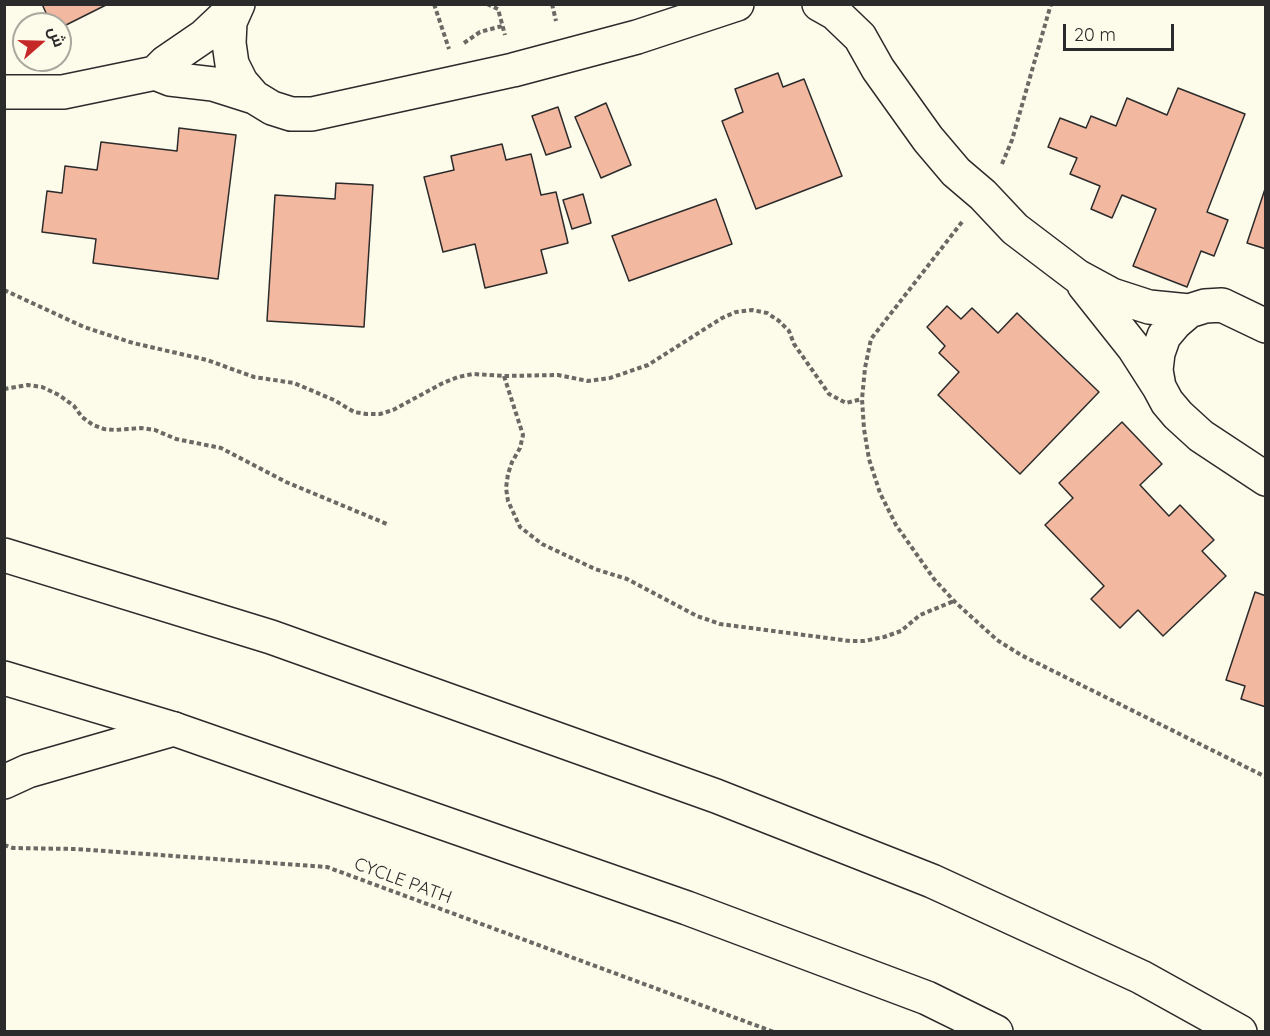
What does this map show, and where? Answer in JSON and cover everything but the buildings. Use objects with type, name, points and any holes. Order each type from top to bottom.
[{"type":"street","points":[[4,92],[63,92],[155,73],[166,62],[204,36],[238,4]]},
{"type":"street","points":[[238,4],[230,22],[229,43],[232,64],[241,82],[254,98]]},
{"type":"street","points":[[155,73],[170,79],[213,84],[291,114],[312,114],[524,68],[637,37],[737,4]]},
{"type":"street","points":[[819,4],[835,12],[860,37],[878,69],[928,140],[956,172],[1015,229],[1077,276],[1112,295],[1149,307],[1189,311]]},
{"type":"street","points":[[854,4],[878,69]]},
{"type":"street","points":[[1077,276],[1134,348],[1160,387],[1167,402],[1178,415],[1202,435],[1266,478]]},
{"type":"street","points":[[1160,387],[1156,370],[1158,352],[1164,336],[1175,322],[1189,311],[1205,306],[1222,305],[1266,326]]},
{"type":"street","points":[[4,555],[271,637],[716,796],[932,881],[1141,978],[1240,1032]]},
{"type":"street","points":[[4,678],[174,729],[687,908],[927,998],[996,1032]]},
{"type":"street","points":[[4,782],[28,771],[174,729]]},
{"type":"path","points":[[434,4],[448,49],[459,46],[480,32],[502,26]]},
{"type":"path","points":[[1051,4],[1012,140],[1000,169],[871,339],[862,399],[869,459],[880,493],[896,525],[934,579],[954,601],[997,640],[1021,656],[1266,777]]},
{"type":"path","points":[[4,290],[84,327],[133,343],[207,360],[254,377],[294,383],[334,400],[354,412],[366,414],[380,414],[393,410],[458,377],[481,374],[558,375],[588,381],[610,378],[648,365],[722,318],[736,312],[752,310],[767,314],[789,331],[794,344],[830,394],[846,403],[862,399]]},
{"type":"path","points":[[504,376],[523,435],[520,448],[508,474],[506,488],[508,501],[520,527],[542,544],[595,569],[627,579],[697,616],[732,626],[864,641],[901,631],[920,615],[954,601]]},
{"type":"path","points":[[4,388],[28,385],[42,387],[59,395],[74,406],[82,417],[104,429],[155,430],[176,439],[221,448],[286,482],[387,524]]},
{"type":"path","name":"CYCLE PATH","points":[[4,845],[13,848],[76,849],[327,867],[774,1032]]}]
